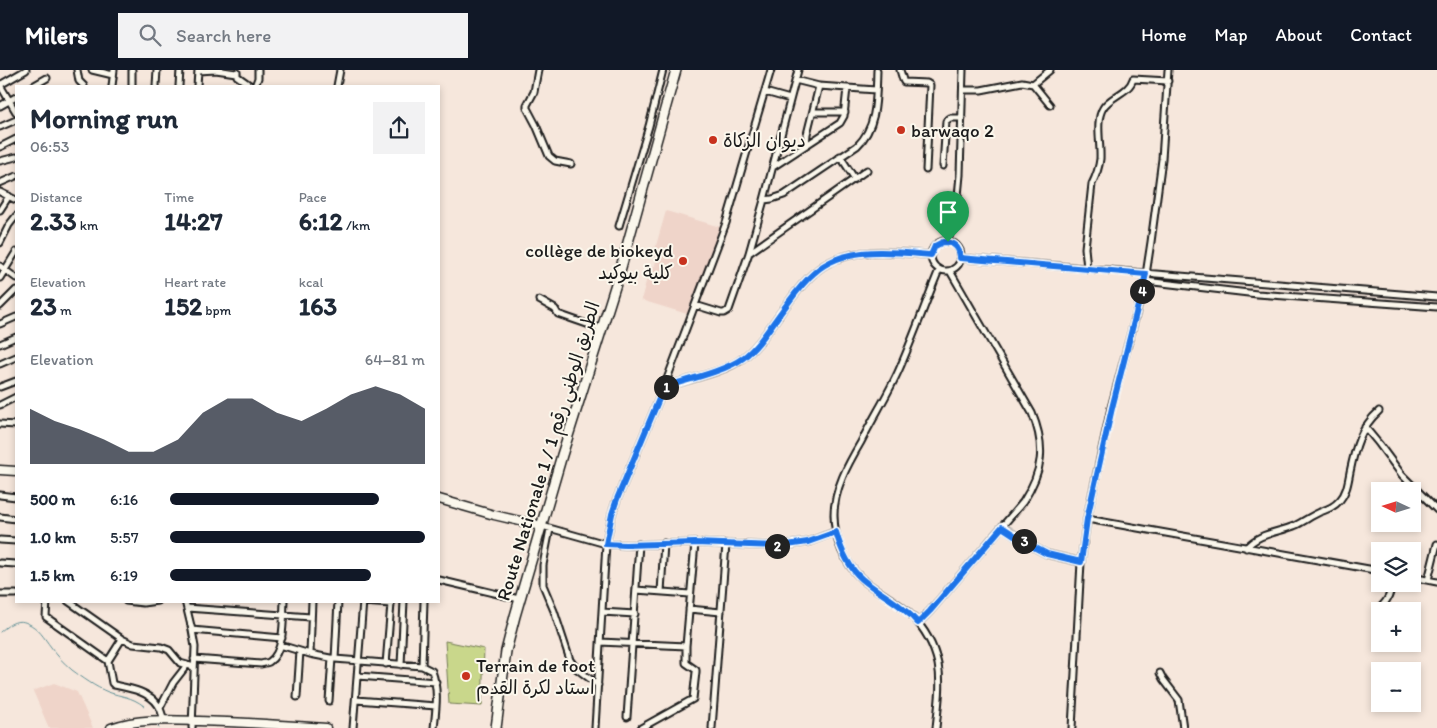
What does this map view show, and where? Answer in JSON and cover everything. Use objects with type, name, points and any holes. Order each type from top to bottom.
[{"type":"main road","name":"Route Nationale 1 / الطريق الوطني رقم 1","points":[[496,728],[506,651],[519,599],[546,528],[676,70]]},
{"type":"street","points":[[15,110],[0,85],[26,70]]},
{"type":"street","points":[[77,70],[79,81],[83,85]]},
{"type":"street","points":[[92,70],[114,73]]},
{"type":"street","points":[[132,70],[132,85]]},
{"type":"street","points":[[156,85],[157,70]]},
{"type":"street","points":[[179,85],[180,70]]},
{"type":"street","points":[[198,85],[198,70],[216,70],[237,71],[237,76],[250,85]]},
{"type":"street","points":[[255,85],[258,70]]},
{"type":"street","points":[[337,85],[340,70]]},
{"type":"street","points":[[538,70],[534,92],[527,108],[549,156],[555,161],[571,164]]},
{"type":"street","points":[[619,226],[649,126],[662,70]]},
{"type":"street","points":[[595,728],[606,544],[612,514],[664,387],[726,223],[771,70]]},
{"type":"street","points":[[696,304],[721,313],[729,310],[749,253],[798,70]]},
{"type":"street","points":[[764,200],[780,197],[857,146],[870,129],[874,116],[877,70]]},
{"type":"street","points":[[900,70],[904,82],[927,83],[930,85],[926,170]]},
{"type":"street","points":[[948,242],[959,189],[963,70]]},
{"type":"street","points":[[1033,84],[1050,70]]},
{"type":"street","points":[[1072,728],[1081,562],[1087,519],[1112,408],[1145,281],[1152,242],[1159,178],[1168,70]]},
{"type":"street","points":[[35,85],[47,78]]},
{"type":"street","points":[[1087,268],[1085,248],[1092,184],[1100,160],[1099,125],[1103,107],[1131,85],[1133,79],[1168,81]]},
{"type":"street","points":[[795,80],[819,86],[876,90]]},
{"type":"street","points":[[962,90],[981,90],[1022,82],[1033,84],[1050,105]]},
{"type":"street","points":[[806,145],[819,86]]},
{"type":"street","points":[[773,168],[840,123],[845,112],[847,88]]},
{"type":"street","points":[[765,92],[790,99]]},
{"type":"street","points":[[0,106],[15,97]]},
{"type":"street","points":[[814,112],[845,112]]},
{"type":"street","points":[[944,166],[946,122],[950,118],[962,118]]},
{"type":"street","points":[[0,127],[15,120]]},
{"type":"street","points":[[0,147],[15,140]]},
{"type":"street","points":[[840,156],[855,180]]},
{"type":"street","points":[[0,161],[15,157]]},
{"type":"street","points":[[749,253],[867,170]]},
{"type":"street","points":[[0,183],[15,176]]},
{"type":"street","points":[[0,192],[15,199]]},
{"type":"street","points":[[0,210],[9,196]]},
{"type":"street","points":[[0,243],[15,218]]},
{"type":"street","points":[[948,242],[955,244],[960,258],[958,264],[950,270],[942,271],[932,264],[932,250],[938,243],[948,242]]},
{"type":"street","points":[[664,387],[726,367],[741,360],[756,345],[814,272],[841,257],[855,253],[870,252],[931,255]]},
{"type":"street","points":[[0,278],[15,254]]},
{"type":"street","points":[[960,258],[1437,297]]},
{"type":"street","points":[[0,266],[15,277]]},
{"type":"street","points":[[936,728],[940,678],[930,642],[918,623],[902,607],[862,579],[850,565],[841,550],[836,532],[834,507],[840,482],[898,372],[939,270]]},
{"type":"street","points":[[918,623],[1023,502],[1032,489],[1039,472],[1041,457],[1038,427],[1032,413],[950,270]]},
{"type":"street","points":[[1145,281],[1257,294],[1437,307]]},
{"type":"street","points":[[0,306],[15,291]]},
{"type":"street","points":[[539,300],[555,309],[558,314],[601,329]]},
{"type":"street","points":[[0,324],[15,317]]},
{"type":"street","points":[[0,344],[15,339]]},
{"type":"street","points":[[0,364],[15,357]]},
{"type":"street","points":[[0,387],[15,381]]},
{"type":"street","points":[[0,405],[15,398]]},
{"type":"street","points":[[1246,548],[1258,537],[1295,526],[1331,508],[1338,502],[1346,490],[1354,449],[1365,426],[1379,411]]},
{"type":"street","points":[[0,424],[15,424]]},
{"type":"street","points":[[1365,426],[1402,475],[1437,510]]},
{"type":"street","points":[[0,470],[15,471]]},
{"type":"street","points":[[0,495],[15,497]]},
{"type":"street","points":[[440,498],[606,544],[695,543],[780,546],[808,542],[836,532]]},
{"type":"street","points":[[0,517],[15,519]]},
{"type":"street","points":[[1087,519],[1371,569]]},
{"type":"street","points":[[1002,527],[1047,554],[1081,562]]},
{"type":"street","points":[[546,528],[543,585],[554,611],[570,660],[577,669],[587,675],[598,686]]},
{"type":"street","points":[[0,540],[15,542]]},
{"type":"street","points":[[660,592],[664,543]]},
{"type":"street","points":[[641,728],[693,699],[696,670],[686,663],[686,646],[695,543]]},
{"type":"street","points":[[627,717],[639,544]]},
{"type":"street","points":[[712,728],[726,544]]},
{"type":"street","points":[[1428,580],[1437,544]]},
{"type":"street","points":[[0,563],[15,564]]},
{"type":"street","points":[[1421,579],[1437,582]]},
{"type":"street","points":[[440,580],[519,599]]},
{"type":"street","points":[[636,590],[690,594]]},
{"type":"street","points":[[0,594],[15,594]]},
{"type":"street","points":[[47,603],[46,616],[108,661],[114,685],[144,694],[157,702],[164,720]]},
{"type":"street","points":[[71,603],[122,639],[134,644],[155,646],[169,650],[178,662],[194,666]]},
{"type":"street","points":[[186,603],[195,647],[192,724]]},
{"type":"street","points":[[194,659],[261,664],[269,662],[276,654],[282,638],[284,603]]},
{"type":"street","points":[[310,654],[312,603]]},
{"type":"street","points":[[329,702],[338,603]]},
{"type":"street","points":[[353,728],[362,603]]},
{"type":"street","points":[[376,603],[391,604],[386,664]]},
{"type":"street","points":[[401,665],[404,603]]},
{"type":"street","points":[[422,666],[424,603]]},
{"type":"street","points":[[187,608],[311,617]]},
{"type":"street","points":[[689,609],[721,612]]},
{"type":"street","points":[[602,612],[634,614]]},
{"type":"street","points":[[192,630],[282,638]]},
{"type":"street","points":[[108,661],[122,639]]},
{"type":"street","points":[[600,642],[686,646]]},
{"type":"street","points":[[280,645],[334,659],[422,666],[432,671],[436,682],[437,694],[434,728]]},
{"type":"street","points":[[297,697],[300,651]]},
{"type":"street","points":[[160,708],[173,683],[187,665]]},
{"type":"street","points":[[1160,673],[1179,700],[1183,728]]},
{"type":"street","points":[[358,676],[436,682]]},
{"type":"street","points":[[356,700],[436,706]]},
{"type":"street","points":[[111,728],[120,725],[164,720],[192,724],[326,728]]},
{"type":"shaded area","name":"collège de biokeyd كلية بيوكيد","points":[[666,211],[720,227],[719,238],[687,314],[641,300],[650,267],[655,266],[656,259],[653,256]]},
{"type":"shaded area","points":[[54,683],[77,692],[93,728],[49,728],[33,691]]},
{"type":"green space","points":[[445,641],[484,649],[482,706],[449,704]]},
{"type":"waterway","points":[[0,632],[9,625],[20,621],[31,625],[41,634],[63,662],[80,676],[103,690],[131,698],[144,706]]},
{"type":"place","name":"barwaqo 2","points":[[901,130]]},
{"type":"place","name":"ديوان الزكاة","points":[[713,140]]},
{"type":"place","name":"collège de biokeyd كلية بيوكيد","points":[[683,261]]},
{"type":"place","name":"Terrain de foot استاد لكرة القدم","points":[[466,676]]},
{"type":"route","points":[[948,242],[955,244],[959,250],[960,258],[1146,274],[1112,408],[1087,519],[1081,562],[1047,554],[1002,527],[918,623],[911,614],[862,579],[850,565],[841,550],[836,532],[808,542],[780,546],[695,543],[606,544],[617,499],[664,387],[731,366],[741,360],[756,345],[804,283],[814,272],[827,264],[855,253],[931,255],[932,250],[938,243],[948,242]]}]
